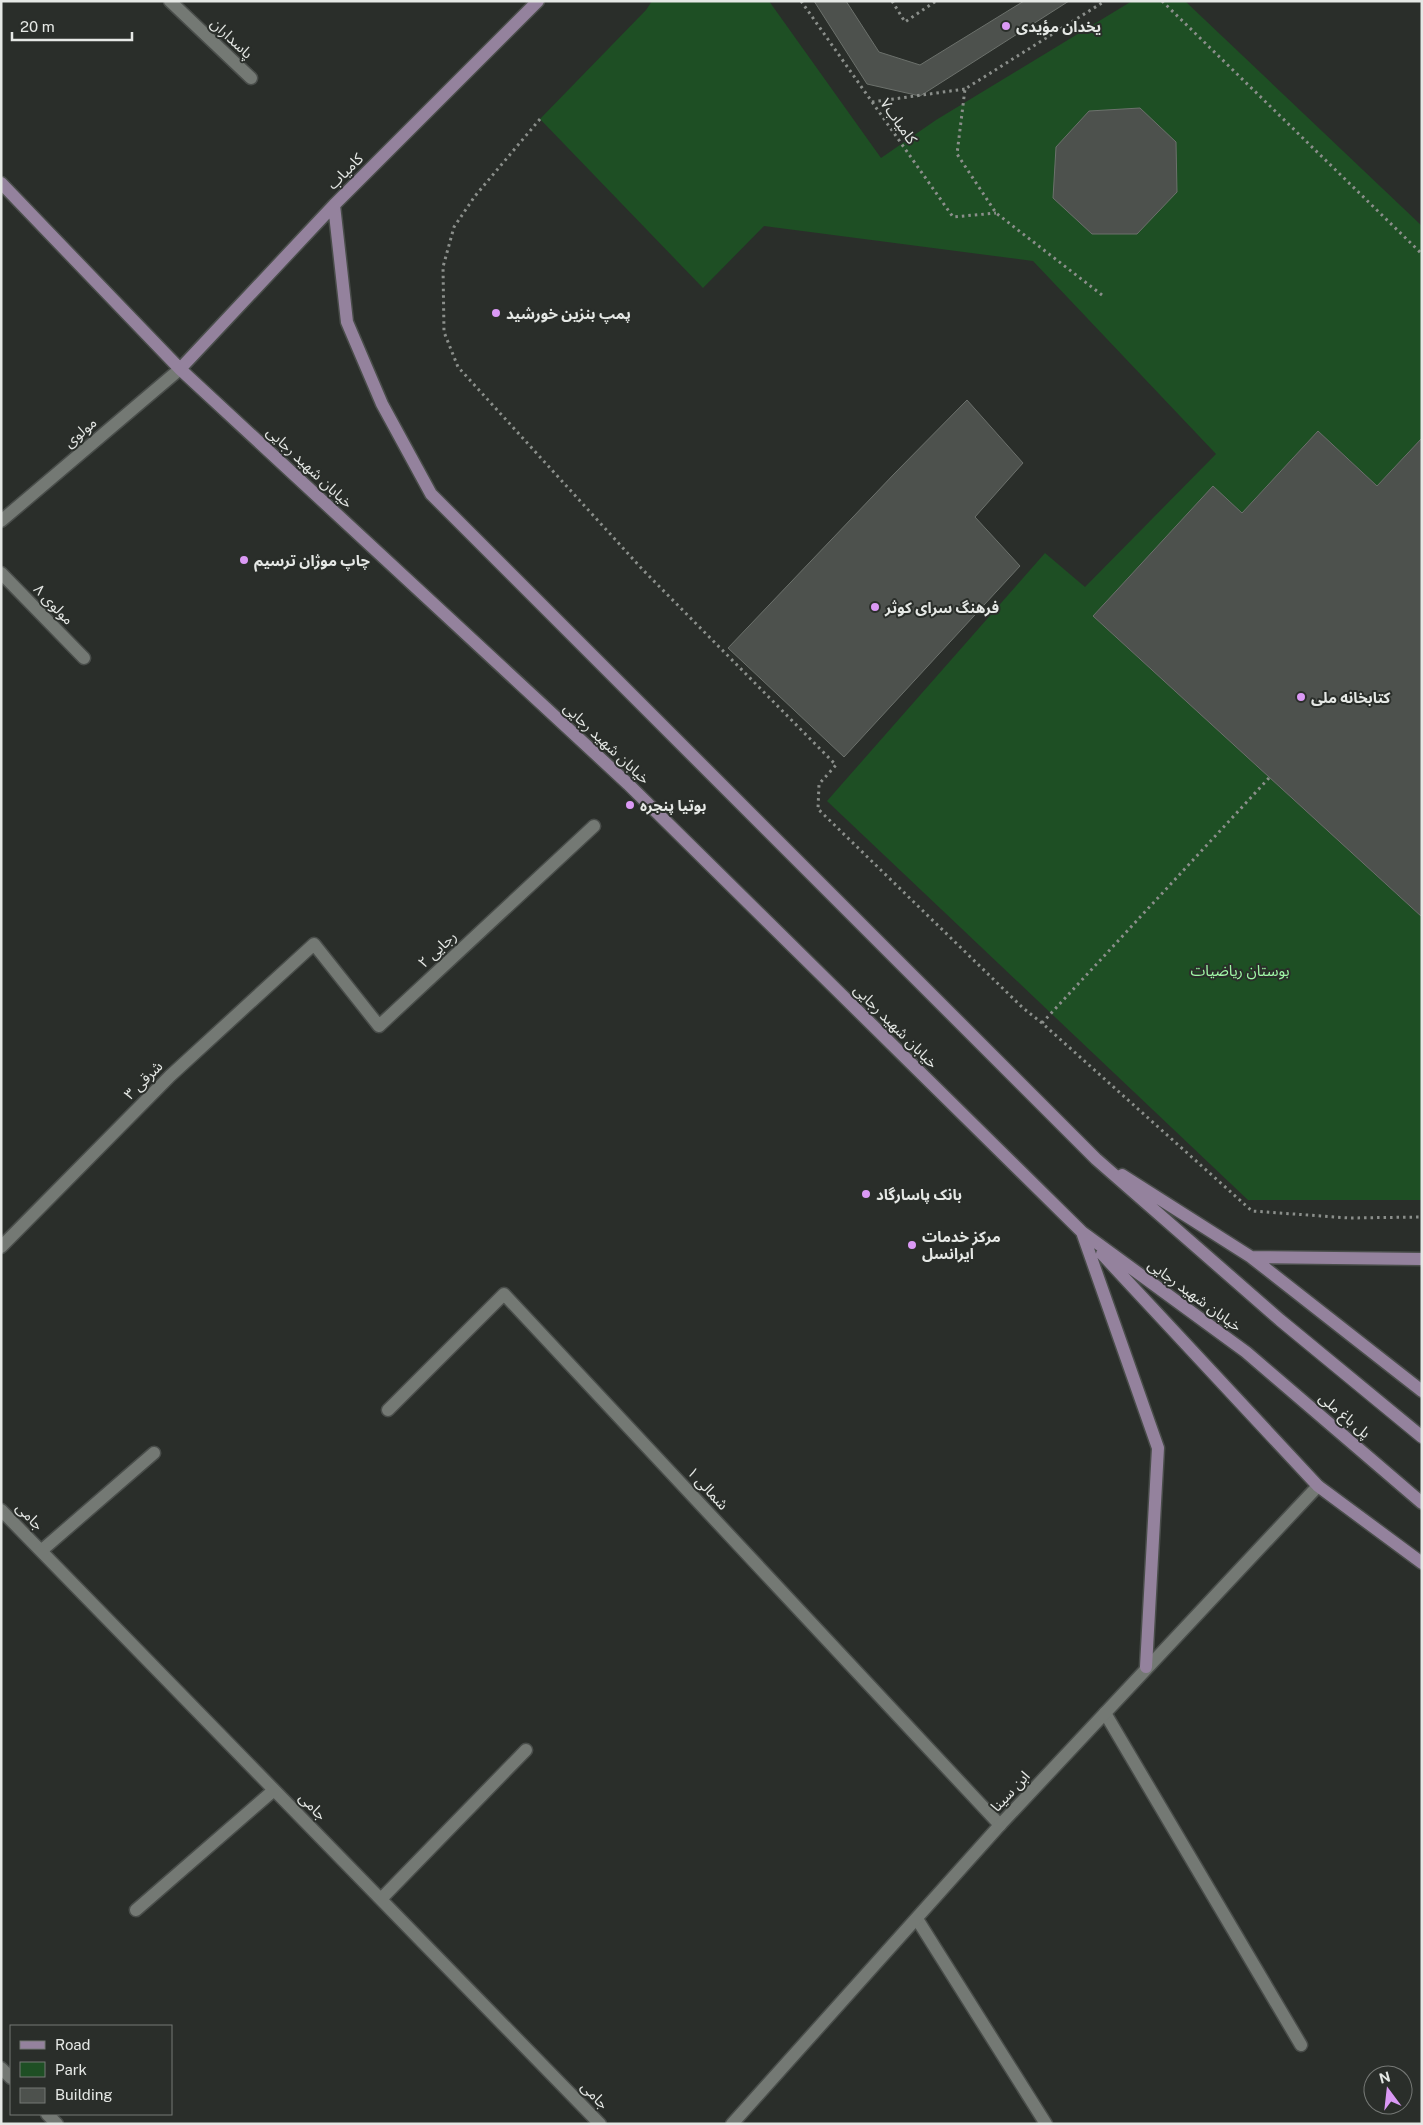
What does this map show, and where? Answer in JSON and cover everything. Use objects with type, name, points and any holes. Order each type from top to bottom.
[{"type":"main road","name":"کامیاب","points":[[180,369],[334,205],[538,1]]},
{"type":"main road","name":"خیابان شهید رجایی","points":[[1,183],[180,369],[628,784],[1082,1232],[1246,1352]]},
{"type":"main road","name":"خیابان شهید رجایی","points":[[334,205],[347,322],[382,404],[431,494],[1096,1159],[1280,1320],[1422,1438]]},
{"type":"main road","points":[[1096,1159],[1251,1257],[1422,1391]]},
{"type":"main road","points":[[1082,1232],[1318,1486],[1422,1563]]},
{"type":"main road","points":[[1082,1232],[1158,1448],[1146,1667]]},
{"type":"main road","points":[[1251,1257],[1422,1258]]},
{"type":"main road","name":"پل باغ ملی","points":[[1246,1352],[1422,1503]]},
{"type":"street","name":"پاسداران","points":[[170,1],[251,78]]},
{"type":"street","name":"مولوی","points":[[1,521],[180,369]]},
{"type":"street","name":"مولوی ۸","points":[[1,573],[84,658]]},
{"type":"street","name":"رجایی ۲","points":[[314,944],[379,1026],[594,826]]},
{"type":"street","name":"شرقی ۳","points":[[1,1247],[170,1076],[314,944]]},
{"type":"street","name":"شمالی ۱","points":[[388,1410],[504,1294],[1000,1825]]},
{"type":"street","points":[[41,1551],[154,1453]]},
{"type":"street","name":"ابن سینا","points":[[732,2124],[1000,1825],[1146,1667],[1318,1486]]},
{"type":"street","name":"جامی","points":[[1,1510],[600,2124]]},
{"type":"street","points":[[1104,1713],[1301,2044]]},
{"type":"street","points":[[381,1899],[526,1750]]},
{"type":"street","points":[[136,1910],[274,1790]]},
{"type":"street","points":[[917,1919],[1046,2124]]},
{"type":"street","points":[[1,2068],[10,2077]]},
{"type":"street","points":[[48,2115],[57,2124]]},
{"type":"path","name":"کامیاب۷","points":[[801,1],[953,217],[996,212]]},
{"type":"path","points":[[892,1],[905,22],[936,1]]},
{"type":"path","points":[[872,102],[965,89],[1105,1]]},
{"type":"path","points":[[1162,1],[1422,254]]},
{"type":"path","points":[[965,89],[957,154],[996,212],[1102,295]]},
{"type":"path","points":[[540,120],[475,196],[454,227],[443,267],[444,332],[458,367],[643,570],[836,765],[819,784],[818,809],[1023,1008],[1252,1211],[1349,1218],[1422,1217]]},
{"type":"path","points":[[1042,1023],[1269,778]]},
{"type":"green space","name":"بوستان ریاضیات","points":[[652,1],[769,1],[881,158],[936,120],[1132,1],[1185,1],[1422,226],[1422,438],[1377,486],[1318,431],[1242,513],[1213,487],[1093,616],[1422,917],[1422,1200],[1248,1200],[827,801],[1045,553],[1085,587],[1216,454],[1033,261],[764,226],[703,288],[540,119],[646,10]]},
{"type":"building","name":"یخدان مؤیدی","points":[[814,1],[846,1],[879,52],[920,65],[1024,1],[1069,1],[920,96],[867,84]]},
{"type":"building","points":[[1140,108],[1176,142],[1177,192],[1137,234],[1092,234],[1053,198],[1056,147],[1089,111]]},
{"type":"building","name":"فرهنگ سرای کوثر","points":[[967,400],[1023,463],[975,517],[1020,566],[844,757],[728,648]]},
{"type":"building","name":"کتابخانه ملی","points":[[1318,431],[1377,486],[1422,438],[1422,917],[1093,616],[1213,486],[1242,513]]},
{"type":"place","name":"یخدان مؤیدی","points":[[1006,26]]},
{"type":"place","name":"پمپ بنزین خورشید","points":[[496,313]]},
{"type":"place","name":"چاپ موژان ترسیم","points":[[244,560]]},
{"type":"place","name":"فرهنگ سرای کوثر","points":[[875,607]]},
{"type":"place","name":"کتابخانه ملی","points":[[1301,697]]},
{"type":"place","name":"بوتیا پنجره","points":[[630,805]]},
{"type":"place","name":"بانک پاسارگاد","points":[[866,1194]]},
{"type":"place","name":"مرکز خدمات ایرانسل","points":[[912,1245]]}]
